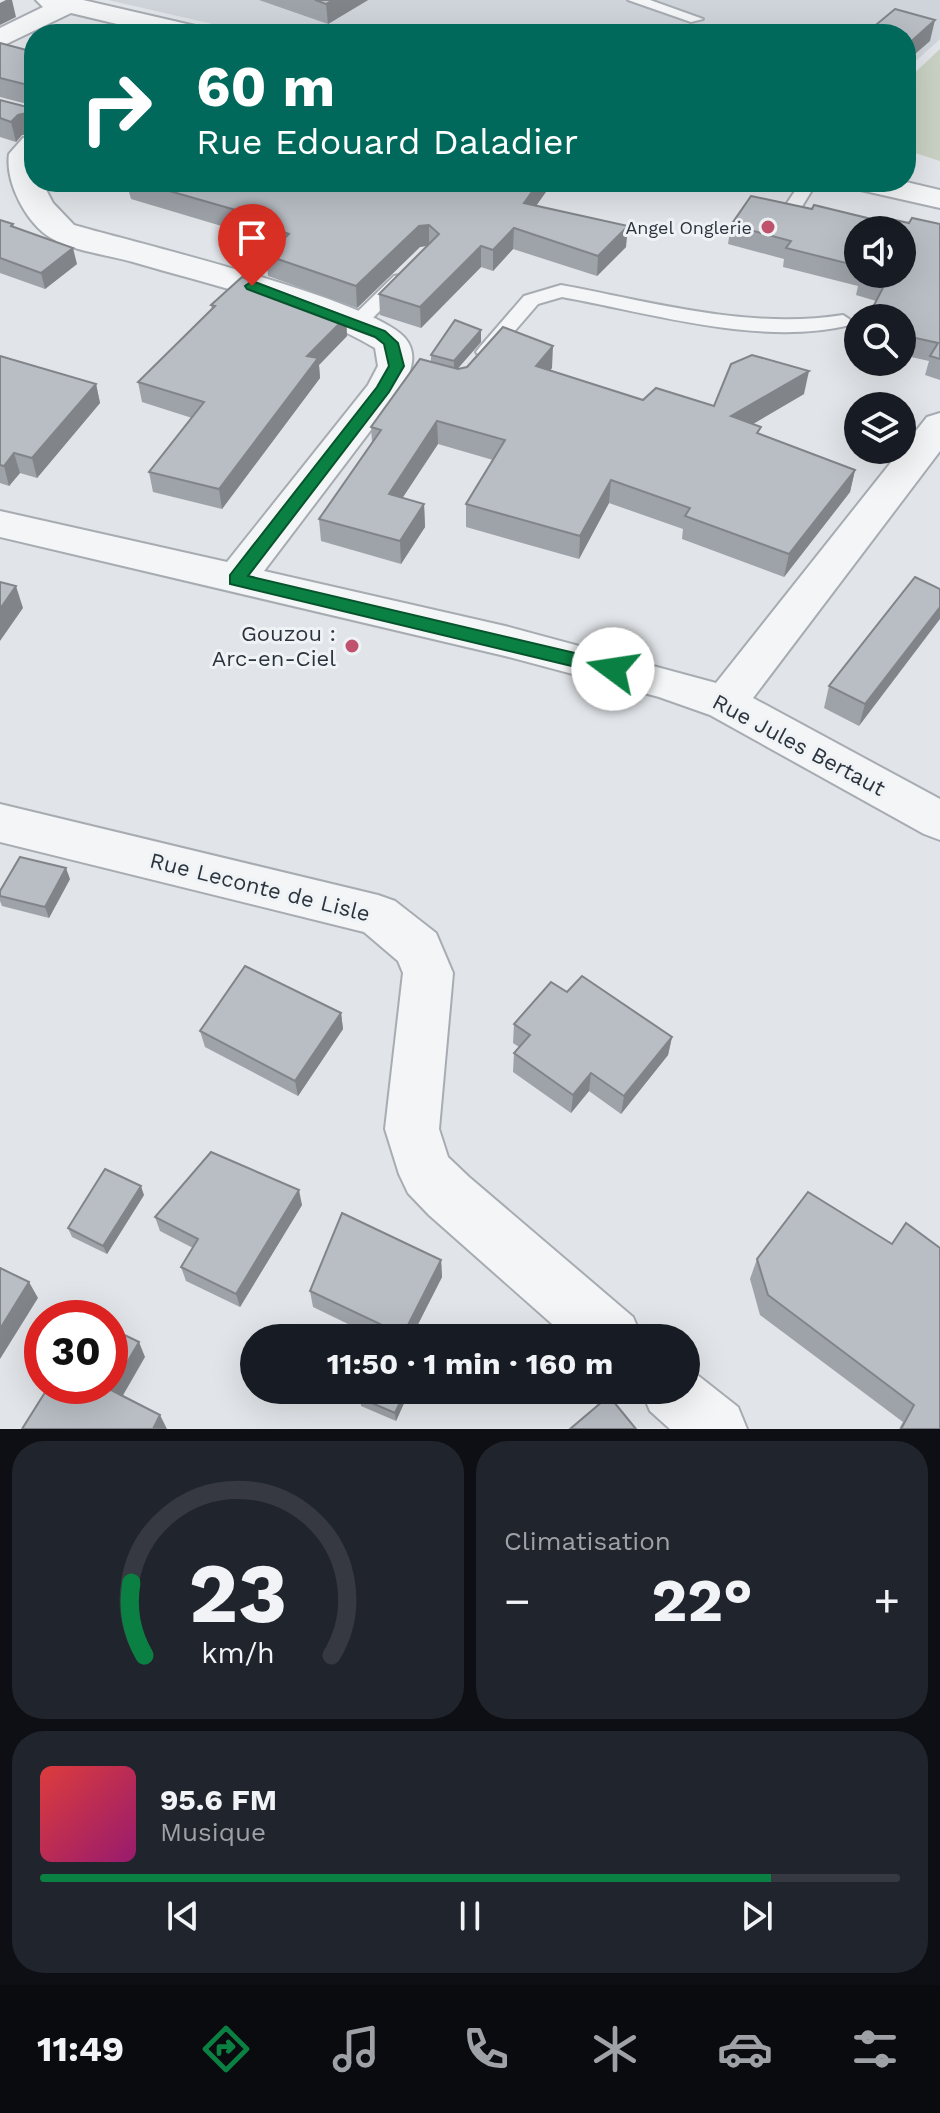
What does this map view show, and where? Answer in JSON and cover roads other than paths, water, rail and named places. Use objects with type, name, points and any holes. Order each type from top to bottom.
[{"type":"street","points":[[0,39],[57,3],[150,24]]},
{"type":"street","points":[[24,154],[24,177]]},
{"type":"street","points":[[33,192],[52,224],[63,232],[278,294],[357,323],[391,343],[409,370],[384,389],[236,579]]},
{"type":"street","points":[[910,192],[940,199]]},
{"type":"street","points":[[725,703],[940,425]]},
{"type":"street","name":"Rue Jules Bertaut","points":[[0,524],[535,649],[667,683],[725,703],[940,821]]},
{"type":"street","name":"Rue Leconte de Lisle","points":[[0,823],[378,915],[400,931],[418,948],[428,973],[412,1129],[418,1156],[428,1175],[449,1196],[596,1324]]},
{"type":"street","points":[[687,1404],[716,1429]]},
{"type":"lane","points":[[635,0],[696,19]]},
{"type":"lane","points":[[792,209],[803,192]]},
{"type":"lane","points":[[357,323],[417,263]]},
{"type":"lane","points":[[470,371],[531,300],[561,291],[742,324],[812,326],[843,321]]},
{"type":"place","name":"Angel Onglerie","points":[[768,227]]},
{"type":"place","name":"Gouzou : Arc-en-Ciel","points":[[352,646]]}]
